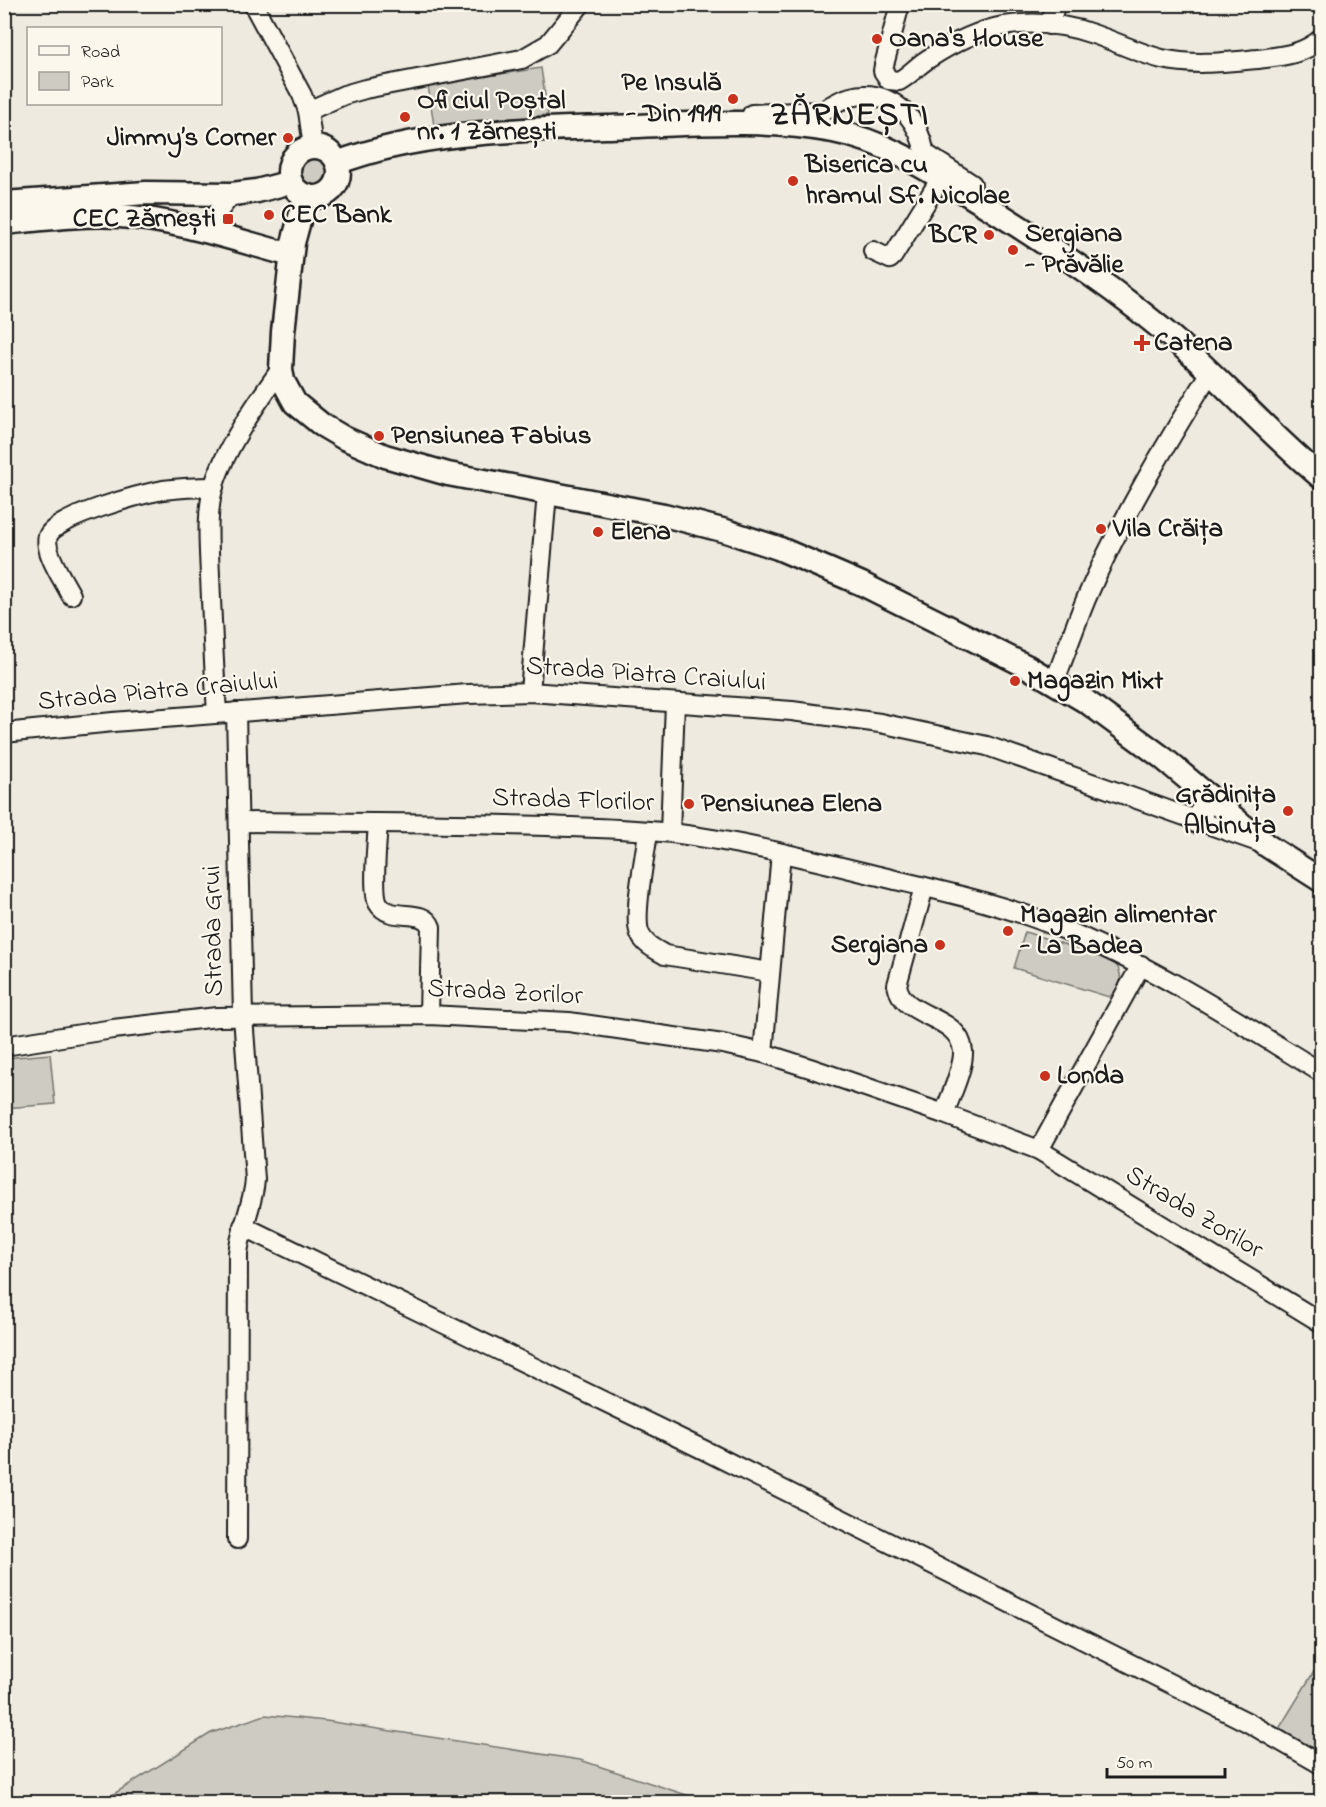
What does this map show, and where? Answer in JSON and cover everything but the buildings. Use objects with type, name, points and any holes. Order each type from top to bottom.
[{"type":"main road","points":[[338,163],[364,153],[411,142],[491,134],[801,119],[878,144],[931,166],[1100,282],[1154,322],[1322,478]]},
{"type":"main road","points":[[4,203],[146,193],[232,194],[299,189],[314,197],[324,195],[337,182],[338,163],[328,151],[313,147],[297,154],[289,168],[299,189],[281,369],[283,381],[295,403],[307,414],[344,438],[385,456],[414,465],[448,474],[690,520],[759,541],[862,584],[1055,681],[1122,727],[1266,845],[1322,881]]},
{"type":"main road","points":[[4,223],[119,216],[153,220],[291,255]]},
{"type":"main road","points":[[1196,821],[1206,804],[1207,795]]},
{"type":"street","points":[[253,4],[302,95],[308,111],[313,147]]},
{"type":"street","points":[[308,111],[344,95],[365,89],[522,59],[548,44],[581,4]]},
{"type":"street","points":[[873,251],[890,259],[893,256],[931,166],[915,125],[896,104],[886,88],[884,65],[900,4]]},
{"type":"street","points":[[1050,25],[1056,4]]},
{"type":"street","points":[[801,119],[852,95],[867,94],[886,88],[927,59],[965,38],[986,30],[1013,25],[1050,25],[1079,29],[1162,58],[1196,63],[1286,56],[1308,48],[1322,38]]},
{"type":"street","points":[[202,232],[232,194]]},
{"type":"street","points":[[217,714],[209,525],[214,487],[245,423],[281,369]]},
{"type":"street","points":[[1055,681],[1086,599],[1108,552],[1206,369]]},
{"type":"street","points":[[71,595],[48,547],[48,536],[54,527],[77,516],[151,493],[214,487]]},
{"type":"street","points":[[530,692],[547,493]]},
{"type":"street","name":"Strada Piatra Craiului","points":[[4,733],[236,712],[468,694],[530,692],[792,711],[880,723],[987,746],[1266,845]]},
{"type":"street","points":[[670,832],[675,703]]},
{"type":"street","name":"Strada Grui","points":[[4,1046],[113,1029],[243,1016],[236,712]]},
{"type":"street","name":"Strada Florilor","points":[[239,822],[510,825],[670,832],[781,853],[1017,911],[1094,942],[1141,965],[1322,1073]]},
{"type":"street","points":[[378,824],[376,889],[378,903],[382,909],[397,916],[424,918],[429,921],[431,927],[429,1015]]},
{"type":"street","points":[[648,831],[637,915],[639,933],[644,941],[665,955],[770,972]]},
{"type":"street","points":[[763,1053],[781,853]]},
{"type":"street","points":[[924,887],[897,985],[898,992],[904,1001],[945,1024],[954,1031],[960,1041],[963,1050],[962,1061],[945,1114]]},
{"type":"street","points":[[1039,1150],[1141,965]]},
{"type":"street","name":"Strada Zorilor","points":[[243,1016],[429,1015],[569,1022],[687,1038],[763,1053],[945,1114],[1039,1150],[1322,1323]]},
{"type":"street","points":[[237,1539],[238,1253],[255,1180],[243,1016]]},
{"type":"street","points":[[243,1226],[704,1450],[1258,1728],[1322,1765]]},
{"type":"green space","points":[[541,68],[548,115],[434,126],[428,85]]},
{"type":"green space","points":[[314,157],[320,158],[328,166],[328,178],[320,186],[314,187],[308,186],[300,178],[299,172],[300,166],[308,158]]},
{"type":"green space","points":[[1025,932],[1111,959],[1120,973],[1120,983],[1114,993],[1109,997],[1014,968]]},
{"type":"green space","points":[[50,1054],[55,1104],[5,1108],[5,1058]]},
{"type":"green space","points":[[1321,1660],[1321,1759],[1277,1732]]},
{"type":"green space","points":[[265,1715],[326,1721],[580,1760],[708,1802],[101,1802],[211,1733]]},
{"type":"place","name":"Oana's House","points":[[877,39]]},
{"type":"place","name":"Pe Insulă - Din 1919","points":[[733,99]]},
{"type":"place","name":"Oficiul Poștal nr. 1 Zărnești","points":[[405,117]]},
{"type":"place","name":"Jimmy’s Corner","points":[[288,138]]},
{"type":"place","name":"Biserica cu hramul Sf. Nicolae","points":[[793,181]]},
{"type":"place","name":"CEC Bank","points":[[269,215]]},
{"type":"place","name":"CEC Zărnești","points":[[228,219]]},
{"type":"place","name":"BCR","points":[[989,235]]},
{"type":"place","name":"Sergiana - Prăvălie","points":[[1013,250]]},
{"type":"place","name":"Catena","points":[[1142,343]]},
{"type":"place","name":"Pensiunea Fabius","points":[[379,436]]},
{"type":"place","name":"Vila Crăița","points":[[1101,529]]},
{"type":"place","name":"Elena","points":[[598,532]]},
{"type":"place","name":"Magazin Mixt","points":[[1015,681]]},
{"type":"place","name":"Pensiunea Elena","points":[[689,804]]},
{"type":"place","name":"Grădinița Albinuța","points":[[1288,811]]},
{"type":"place","name":"Magazin alimentar - La Badea","points":[[1008,931]]},
{"type":"place","name":"Sergiana","points":[[940,945]]},
{"type":"place","name":"Londa","points":[[1045,1076]]},
{"type":"district","name":"ZĂRNEȘTI","points":[[850,116]]}]
